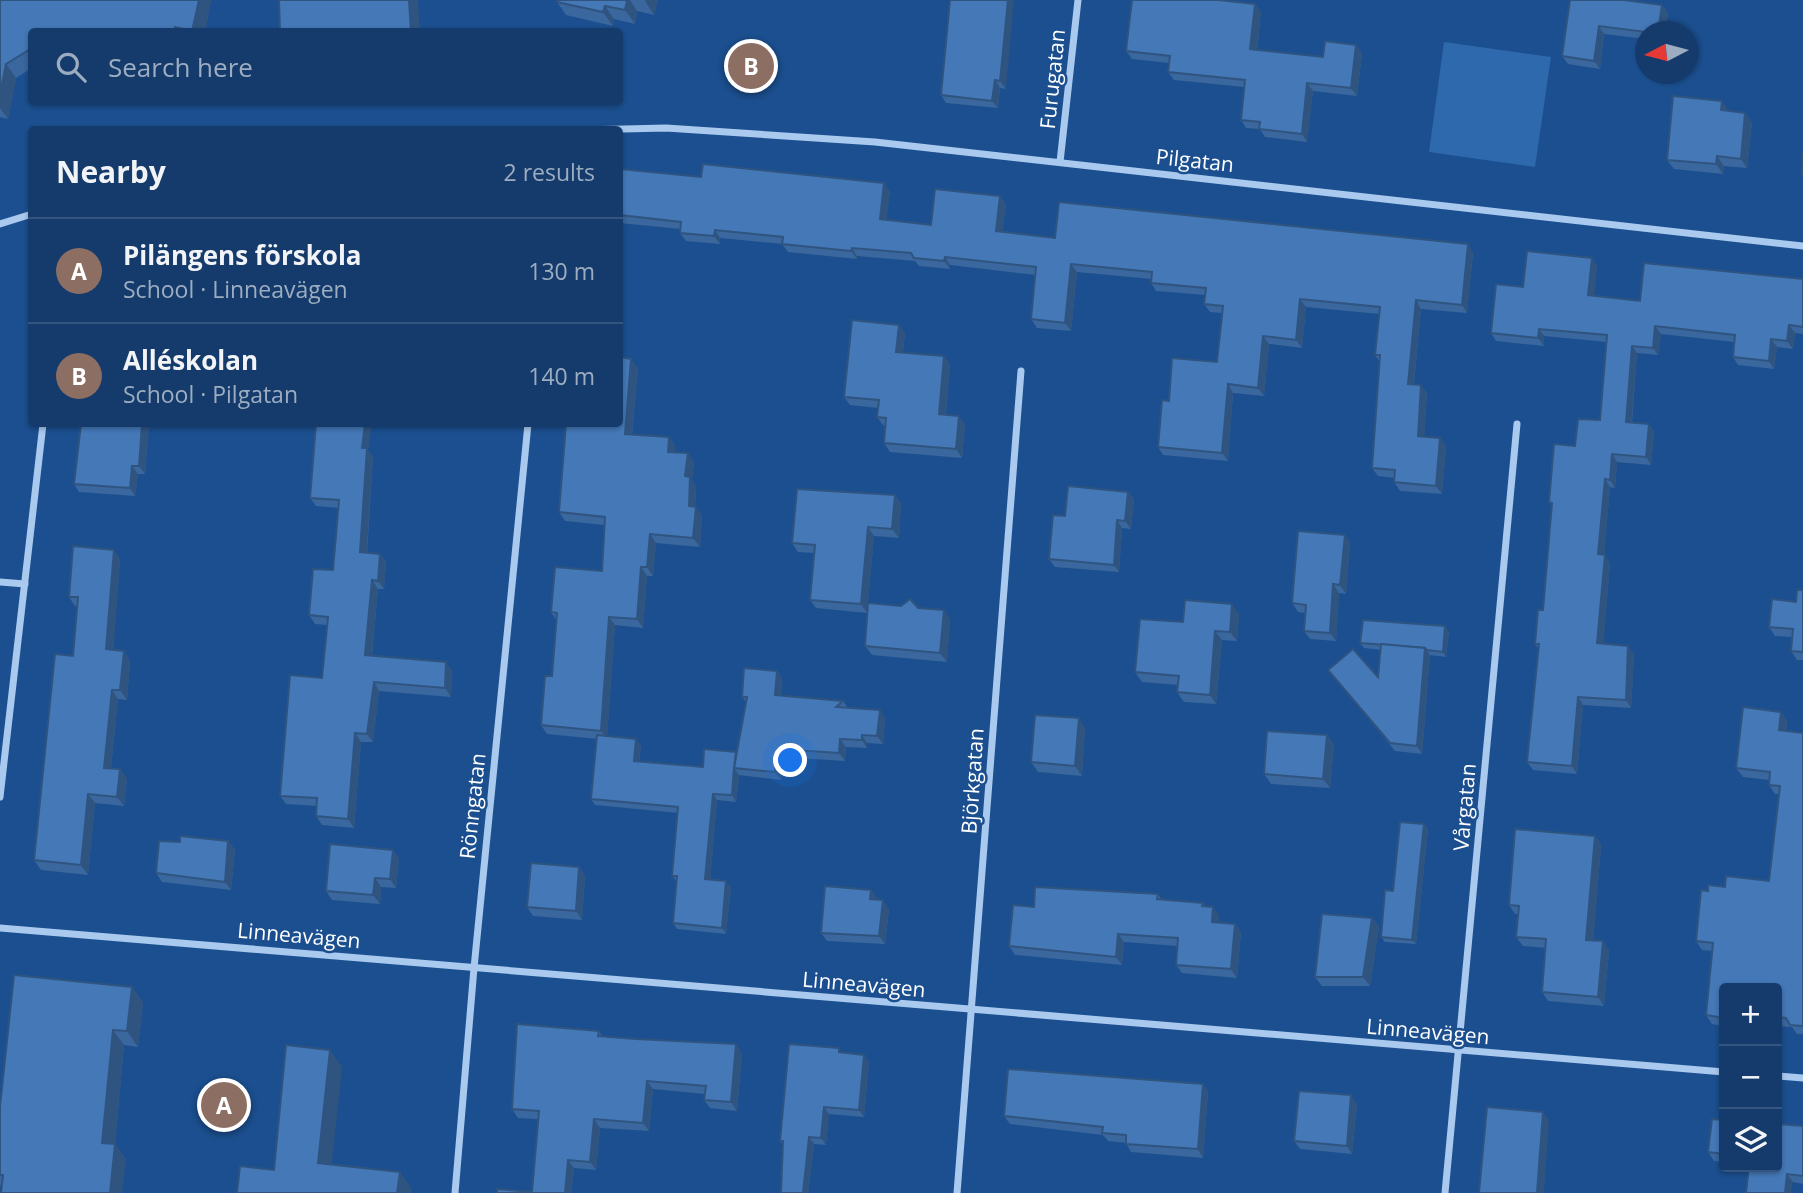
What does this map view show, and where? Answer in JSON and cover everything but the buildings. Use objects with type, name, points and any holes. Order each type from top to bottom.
[{"type":"street","name":"Furugatan","points":[[1060,162],[1078,0]]},
{"type":"street","name":"Pilgatan","points":[[623,130],[680,129],[875,142],[1803,246]]},
{"type":"street","points":[[0,224],[28,215]]},
{"type":"street","name":"Björkgatan","points":[[957,1193],[1021,371]]},
{"type":"street","name":"Vårgatan","points":[[1445,1193],[1517,424]]},
{"type":"street","points":[[0,797],[43,427]]},
{"type":"street","name":"Rönngatan","points":[[456,1193],[474,968],[528,427]]},
{"type":"street","points":[[0,582],[25,584]]},
{"type":"street","name":"Linneavägen","points":[[0,928],[1719,1072]]},
{"type":"street","points":[[1782,1076],[1803,1078]]},
{"type":"shaded area","points":[[1444,42],[1551,57],[1535,167],[1429,152]]},
{"type":"place","name":"Alléskolan","points":[[751,66]]},
{"type":"place","name":"Pilängens förskola","points":[[224,1105]]}]
